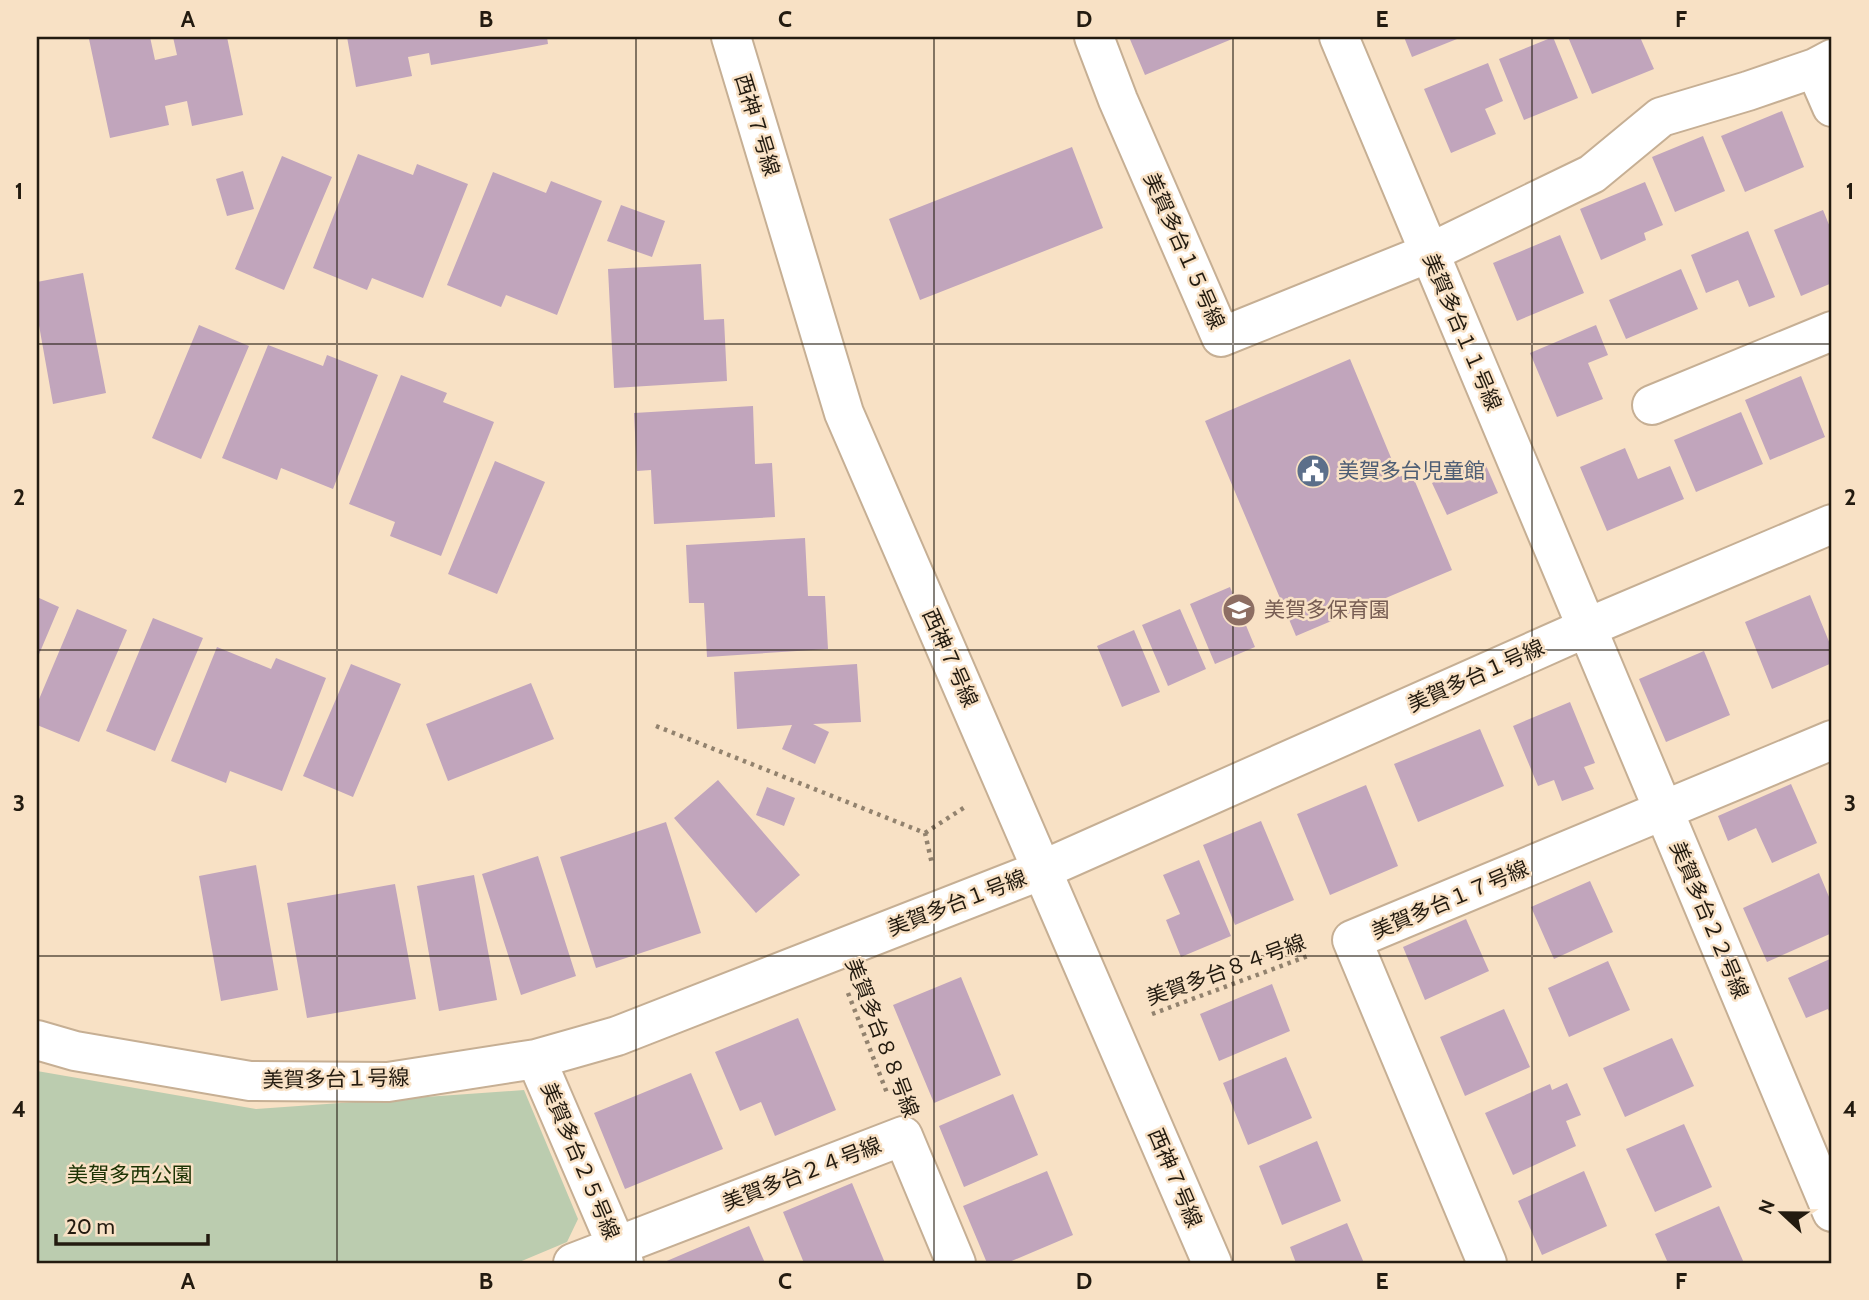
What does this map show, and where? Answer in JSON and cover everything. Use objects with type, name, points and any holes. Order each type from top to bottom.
[{"type":"street","name":"西神７号線","points":[[731,37],[844,413],[1212,1263]]},
{"type":"street","name":"美賀多台１５号線","points":[[1094,37],[1118,100],[1221,337],[1429,253]]},
{"type":"street","name":"美賀多台１１号線","points":[[1339,37],[1586,628]]},
{"type":"street","points":[[1429,253],[1592,174],[1661,117],[1823,64],[1832,107]]},
{"type":"street","points":[[1652,405],[1832,331]]},
{"type":"street","name":"美賀多台１号線","points":[[37,1040],[75,1051],[250,1081],[388,1082],[536,1059],[617,1037],[1042,870],[1586,628],[1832,524]]},
{"type":"street","name":"美賀多台２２号線","points":[[1586,628],[1832,1212]]},
{"type":"street","name":"美賀多台１７号線","points":[[1487,1263],[1352,940],[1832,740]]},
{"type":"street","name":"美賀多台２５号線","points":[[536,1059],[620,1254]]},
{"type":"street","name":"美賀多台２４号線","points":[[573,1263],[620,1254],[904,1136],[956,1263]]},
{"type":"path","points":[[656,726],[925,833],[942,909]]},
{"type":"path","name":"美賀多台８４号線","points":[[1111,1029],[1352,940]]},
{"type":"path","name":"美賀多台８８号線","points":[[832,952],[904,1136]]},
{"type":"green space","name":"美賀多西公園","points":[[37,1071],[256,1109],[524,1090],[578,1219],[567,1242],[517,1263],[37,1263]]},
{"type":"building","points":[[150,37],[155,60],[177,55],[173,37],[227,37],[243,115],[192,126],[187,101],[165,106],[169,125],[110,138],[89,39]]},
{"type":"building","points":[[347,37],[547,37],[548,44],[431,65],[429,53],[408,57],[412,76],[356,87]]},
{"type":"building","points":[[1129,37],[1237,37],[1145,75]]},
{"type":"building","points":[[1404,37],[1462,37],[1412,57]]},
{"type":"building","points":[[1553,37],[1578,98],[1524,120],[1499,59]]},
{"type":"building","points":[[1568,37],[1640,37],[1654,69],[1592,94]]},
{"type":"building","points":[[1488,63],[1503,101],[1485,109],[1496,134],[1451,153],[1424,89]]},
{"type":"building","points":[[1782,111],[1804,167],[1745,192],[1721,136]]},
{"type":"building","points":[[1703,136],[1725,191],[1675,212],[1652,157]]},
{"type":"building","points":[[1072,147],[1103,228],[920,300],[889,219]]},
{"type":"building","points":[[358,154],[413,175],[417,164],[468,184],[423,298],[372,278],[367,290],[313,268]]},
{"type":"building","points":[[282,156],[332,177],[284,290],[235,269]]},
{"type":"building","points":[[243,171],[254,209],[227,216],[216,179]]},
{"type":"building","points":[[493,172],[546,193],[551,181],[602,201],[557,315],[506,295],[501,307],[447,285]]},
{"type":"building","points":[[1645,182],[1663,225],[1644,233],[1646,240],[1601,260],[1580,209]]},
{"type":"building","points":[[621,205],[665,221],[652,257],[607,241]]},
{"type":"building","points":[[1823,210],[1832,232],[1832,283],[1801,296],[1774,230]]},
{"type":"building","points":[[1748,231],[1775,297],[1749,307],[1738,280],[1706,293],[1691,255]]},
{"type":"building","points":[[1560,235],[1584,293],[1517,321],[1493,263]]},
{"type":"building","points":[[701,264],[704,320],[724,319],[727,381],[614,388],[608,269]]},
{"type":"building","points":[[1681,269],[1698,309],[1626,339],[1609,300]]},
{"type":"building","points":[[83,273],[106,393],[53,404],[37,314],[37,282]]},
{"type":"building","points":[[199,325],[249,346],[201,459],[152,438]]},
{"type":"building","points":[[1596,325],[1608,355],[1588,363],[1603,399],[1557,417],[1530,353]]},
{"type":"building","points":[[268,345],[323,366],[327,355],[378,375],[333,489],[281,468],[277,480],[222,458]]},
{"type":"building","points":[[1350,359],[1399,477],[1411,472],[1452,570],[1296,636],[1205,421]]},
{"type":"building","points":[[401,375],[447,393],[443,402],[494,422],[441,556],[390,536],[395,522],[349,504]]},
{"type":"building","points":[[1801,376],[1825,437],[1770,460],[1745,400]]},
{"type":"building","points":[[753,406],[755,464],[772,463],[775,517],[654,524],[651,470],[637,471],[634,413]]},
{"type":"building","points":[[1741,412],[1763,464],[1696,492],[1674,440]]},
{"type":"building","points":[[1625,448],[1638,479],[1670,466],[1684,499],[1607,531],[1580,467]]},
{"type":"building","points":[[495,461],[545,482],[497,594],[448,574]]},
{"type":"building","points":[[1484,461],[1498,493],[1447,515],[1432,483]]},
{"type":"building","points":[[805,538],[808,596],[825,596],[828,649],[707,657],[704,603],[689,603],[686,545]]},
{"type":"building","points":[[1230,587],[1255,647],[1215,664],[1190,604]]},
{"type":"building","points":[[1810,595],[1832,649],[1832,663],[1772,689],[1745,622]]},
{"type":"building","points":[[37,597],[59,607],[37,659]]},
{"type":"building","points":[[77,609],[127,630],[79,742],[37,725],[37,704]]},
{"type":"building","points":[[1180,609],[1206,669],[1168,686],[1142,625]]},
{"type":"building","points":[[153,618],[203,638],[155,751],[106,731]]},
{"type":"building","points":[[1134,630],[1160,692],[1122,707],[1097,646]]},
{"type":"building","points":[[217,647],[271,669],[276,658],[326,678],[282,791],[230,771],[226,783],[171,761]]},
{"type":"building","points":[[1704,651],[1730,715],[1666,742],[1639,679]]},
{"type":"building","points":[[351,664],[401,684],[353,797],[303,776]]},
{"type":"building","points":[[857,664],[861,722],[813,724],[829,732],[815,764],[782,749],[792,725],[737,729],[734,672]]},
{"type":"building","points":[[531,683],[554,739],[448,781],[426,724]]},
{"type":"building","points":[[1570,702],[1595,763],[1584,767],[1594,789],[1562,801],[1554,780],[1538,786],[1513,726]]},
{"type":"building","points":[[1480,729],[1504,786],[1418,822],[1394,764]]},
{"type":"building","points":[[718,780],[800,875],[756,913],[674,818]]},
{"type":"building","points":[[1791,784],[1817,843],[1772,863],[1756,828],[1728,841],[1718,816]]},
{"type":"building","points":[[1366,785],[1398,866],[1330,895],[1297,814]]},
{"type":"building","points":[[767,787],[795,798],[784,826],[756,815]]},
{"type":"building","points":[[1261,821],[1294,900],[1235,925],[1203,845]]},
{"type":"building","points":[[666,822],[701,933],[596,968],[560,857]]},
{"type":"building","points":[[538,856],[576,976],[521,995],[482,874]]},
{"type":"building","points":[[1199,860],[1231,936],[1181,957],[1166,920],[1180,914],[1163,875]]},
{"type":"building","points":[[256,865],[278,990],[221,1001],[199,876]]},
{"type":"building","points":[[1819,873],[1832,904],[1832,933],[1767,962],[1743,908]]},
{"type":"building","points":[[474,875],[497,1000],[439,1011],[417,886]]},
{"type":"building","points":[[1590,881],[1613,932],[1554,959],[1531,907]]},
{"type":"building","points":[[395,884],[416,999],[307,1018],[287,903]]},
{"type":"building","points":[[1466,919],[1489,971],[1425,1000],[1403,947]]},
{"type":"building","points":[[1832,958],[1832,1018],[1828,1009],[1806,1018],[1788,978]]},
{"type":"building","points":[[1608,961],[1630,1010],[1569,1037],[1548,988]]},
{"type":"building","points":[[961,977],[1001,1075],[934,1103],[893,1005]]},
{"type":"building","points":[[1272,984],[1290,1031],[1219,1061],[1200,1014]]},
{"type":"building","points":[[1504,1009],[1530,1067],[1465,1096],[1440,1037]]},
{"type":"building","points":[[798,1018],[836,1110],[775,1136],[761,1102],[740,1111],[715,1052]]},
{"type":"building","points":[[1672,1038],[1694,1086],[1625,1117],[1603,1068]]},
{"type":"building","points":[[1286,1057],[1312,1118],[1248,1145],[1223,1083]]},
{"type":"building","points":[[691,1073],[723,1149],[625,1189],[594,1113]]},
{"type":"building","points":[[1567,1083],[1581,1115],[1566,1121],[1576,1146],[1513,1175],[1485,1113],[1550,1084],[1552,1090]]},
{"type":"building","points":[[1013,1094],[1038,1155],[964,1187],[939,1126]]},
{"type":"building","points":[[1684,1124],[1712,1187],[1655,1212],[1626,1149]]},
{"type":"building","points":[[1317,1141],[1341,1201],[1282,1225],[1259,1166]]},
{"type":"building","points":[[1047,1171],[1073,1235],[1007,1263],[987,1263],[963,1206]]},
{"type":"building","points":[[1584,1171],[1607,1226],[1542,1255],[1518,1201]]},
{"type":"building","points":[[852,1183],[885,1263],[804,1263],[783,1212]]},
{"type":"building","points":[[1719,1206],[1744,1263],[1668,1263],[1655,1234]]},
{"type":"building","points":[[1347,1223],[1364,1263],[1296,1263],[1290,1247]]},
{"type":"building","points":[[749,1226],[765,1263],[662,1263],[723,1237]]},
{"type":"place","name":"美賀多台児童館","points":[[1313,471]]},
{"type":"place","name":"美賀多保育園","points":[[1239,610]]}]
